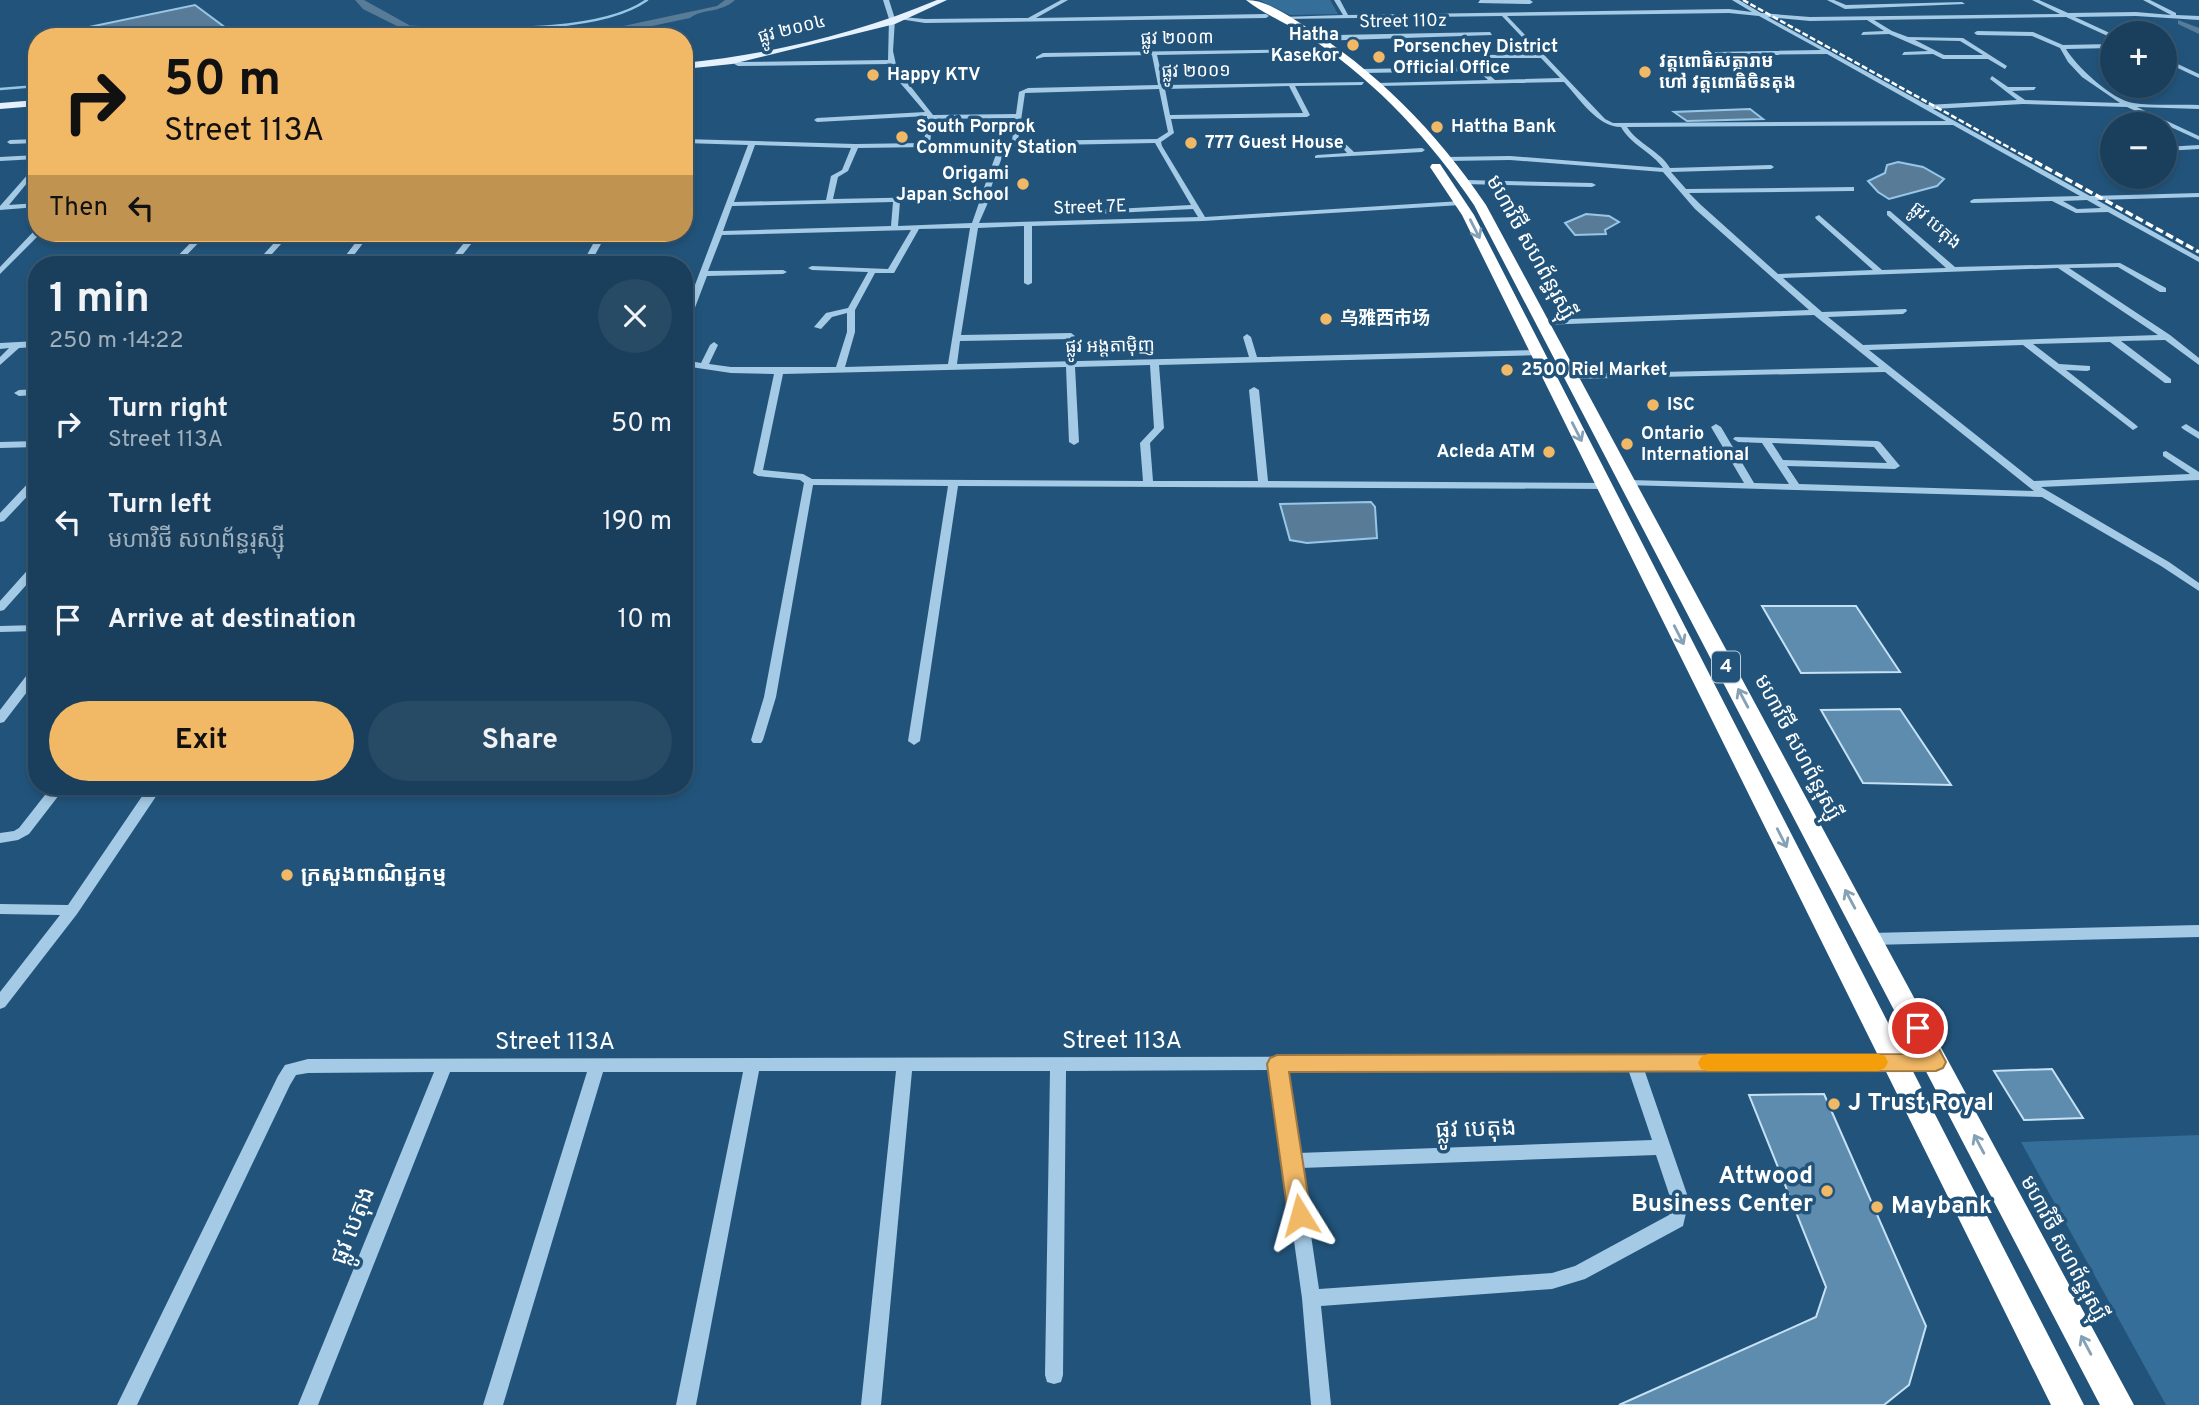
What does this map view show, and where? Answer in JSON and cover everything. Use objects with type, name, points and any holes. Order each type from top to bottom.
[{"type":"highway","name":"មហាវិថី សហព័ន្ធរុស្ស៊ី","points":[[1234,0],[1275,16]]},
{"type":"highway","name":"មហាវិថី សហព័ន្ធរុស្ស៊ី","points":[[1251,0],[1368,80],[1454,177],[1512,282],[1538,353],[2068,1405]]},
{"type":"highway","name":"មហាវិថី សហព័ន្ធរុស្ស៊ី","points":[[1368,80],[1376,95],[1422,150],[1454,177]]},
{"type":"highway","name":"មហាវិថី សហព័ន្ធរុស្ស៊ី","points":[[1512,282],[1544,323],[2118,1405]]},
{"type":"main road","name":"ផ្លូវ ២០០៤","points":[[693,65],[732,61],[892,22],[943,0]]},
{"type":"main road","points":[[0,106],[28,104]]},
{"type":"street","points":[[886,0],[892,22],[889,44],[891,62],[900,81],[916,96],[930,116],[927,144]]},
{"type":"street","points":[[1030,20],[1030,17],[1065,0]]},
{"type":"street","points":[[1337,0],[1346,15]]},
{"type":"street","points":[[1735,0],[2199,260]]},
{"type":"street","points":[[1830,0],[1840,6],[1962,4],[1956,0]]},
{"type":"street","points":[[1894,0],[1925,18]]},
{"type":"street","points":[[2035,0],[2100,31]]},
{"type":"street","points":[[2146,0],[2177,16]]},
{"type":"street","points":[[1479,1],[1530,2]]},
{"type":"street","points":[[1479,1],[1489,13]]},
{"type":"street","points":[[1597,6],[1603,12]]},
{"type":"street","points":[[902,19],[1030,20],[1603,12],[1757,13],[1802,19],[2067,16],[2199,18]]},
{"type":"street","points":[[1502,13],[1603,120],[1623,125],[1954,123]]},
{"type":"street","points":[[1410,14],[1416,22]]},
{"type":"street","points":[[1869,19],[1889,32],[1907,38],[1943,57],[1991,57]]},
{"type":"street","points":[[1863,34],[1889,32]]},
{"type":"street","name":"Street 110z","points":[[1317,45],[1424,33],[1490,34]]},
{"type":"street","points":[[1977,33],[2033,34],[2062,47],[2100,46]]},
{"type":"street","points":[[1907,38],[1959,38],[2005,68]]},
{"type":"street","name":"ផ្លូវ ២០០៣","points":[[1038,58],[1044,55],[1317,45]]},
{"type":"street","points":[[2062,47],[2076,66],[2101,88],[2131,106],[2199,138]]},
{"type":"street","points":[[1715,54],[1827,51]]},
{"type":"street","points":[[693,141],[855,146],[1158,141],[1171,133],[1154,53]]},
{"type":"street","points":[[1904,54],[1932,53]]},
{"type":"street","points":[[1488,57],[1542,56]]},
{"type":"street","points":[[732,61],[738,64],[891,62]]},
{"type":"street","points":[[2177,66],[2199,76]]},
{"type":"street","points":[[1368,80],[1480,69],[1493,81]]},
{"type":"street","points":[[1992,78],[2023,102]]},
{"type":"street","points":[[1368,80],[1564,80]]},
{"type":"street","name":"ផ្លូវ ២០០១","points":[[1018,116],[1022,92],[1031,90],[1291,85],[1368,80]]},
{"type":"street","points":[[1169,117],[1307,115],[1291,85]]},
{"type":"street","points":[[2004,89],[2034,88]]},
{"type":"street","points":[[1926,107],[2023,102],[2199,107]]},
{"type":"street","points":[[817,120],[1018,116],[1015,142]]},
{"type":"street","points":[[1623,125],[1628,137],[1657,154],[1667,166],[1665,170]]},
{"type":"street","points":[[1336,137],[1353,155]]},
{"type":"street","points":[[10,142],[28,141]]},
{"type":"street","points":[[1158,141],[1203,219]]},
{"type":"street","points":[[952,367],[974,227],[1004,142]]},
{"type":"street","points":[[693,303],[752,144]]},
{"type":"street","points":[[829,201],[835,176],[845,171],[855,146]]},
{"type":"street","points":[[2177,148],[2199,147]]},
{"type":"street","points":[[1317,158],[1422,150]]},
{"type":"street","points":[[0,159],[28,157]]},
{"type":"street","points":[[1454,177],[1510,158],[1665,170],[1772,167]]},
{"type":"street","points":[[1665,170],[1683,191],[1818,313],[2044,494],[2165,564],[2199,588]]},
{"type":"street","points":[[2,207],[28,177]]},
{"type":"street","points":[[1454,177],[1592,185]]},
{"type":"street","name":"Street 7E","points":[[720,233],[1203,219],[1454,177]]},
{"type":"street","points":[[1683,191],[1851,189]]},
{"type":"street","points":[[1973,201],[2199,195]]},
{"type":"street","points":[[731,204],[985,198]]},
{"type":"street","points":[[2054,199],[2076,211],[2109,210]]},
{"type":"street","points":[[894,229],[897,200]]},
{"type":"street","points":[[2,207],[28,206]]},
{"type":"street","points":[[1095,212],[1196,207]]},
{"type":"street","name":"ផ្លូវ បេតុង","points":[[1890,214],[1952,270]]},
{"type":"street","points":[[1819,217],[1879,271]]},
{"type":"street","points":[[1028,226],[1028,283]]},
{"type":"street","points":[[812,268],[891,271],[916,228]]},
{"type":"street","points":[[0,272],[28,242]]},
{"type":"street","points":[[182,256],[195,242]]},
{"type":"street","points":[[266,256],[279,242]]},
{"type":"street","points":[[349,256],[360,242]]},
{"type":"street","points":[[457,256],[469,242]]},
{"type":"street","points":[[1776,276],[2120,265],[2163,290]]},
{"type":"street","points":[[2060,266],[2167,337],[2199,362]]},
{"type":"street","points":[[840,369],[851,332],[851,310],[873,270]]},
{"type":"street","points":[[704,274],[783,272]]},
{"type":"street","points":[[818,327],[829,315],[851,310]]},
{"type":"street","points":[[1544,323],[1903,311]]},
{"type":"street","points":[[956,338],[1071,336]]},
{"type":"street","points":[[1247,337],[1254,360]]},
{"type":"street","points":[[1862,348],[2167,337]]},
{"type":"street","points":[[2112,339],[2168,381]]},
{"type":"street","points":[[2025,342],[2133,427]]},
{"type":"street","points":[[0,346],[28,344]]},
{"type":"street","points":[[0,362],[17,345]]},
{"type":"street","points":[[703,367],[714,345]]},
{"type":"street","name":"ផ្លូវ អង្តតាម៉ិញ","points":[[693,365],[779,371],[1538,353]]},
{"type":"street","points":[[1148,484],[1145,443],[1159,428],[1154,362]]},
{"type":"street","points":[[1070,364],[1074,442]]},
{"type":"street","points":[[2057,367],[2087,368]]},
{"type":"street","points":[[1573,377],[1887,369]]},
{"type":"street","points":[[779,371],[758,473],[803,477],[809,482],[1605,486]]},
{"type":"street","points":[[1254,390],[1263,484]]},
{"type":"street","points":[[19,393],[28,392]]},
{"type":"street","points":[[2186,426],[2199,436]]},
{"type":"street","points":[[1716,427],[1751,486]]},
{"type":"street","points":[[1738,439],[1877,444],[1895,466],[1780,463]]},
{"type":"street","points":[[1765,440],[1796,488]]},
{"type":"street","points":[[0,446],[28,444]]},
{"type":"street","points":[[2166,454],[2199,476]]},
{"type":"street","points":[[2034,484],[2199,476]]},
{"type":"street","points":[[757,740],[770,697],[809,482]]},
{"type":"street","points":[[914,741],[954,482]]},
{"type":"street","points":[[1629,483],[2044,494]]},
{"type":"street","points":[[0,519],[28,489]]},
{"type":"street","points":[[0,608],[28,576]]},
{"type":"street","points":[[0,629],[28,628]]},
{"type":"street","points":[[0,719],[28,682]]},
{"type":"street","points":[[0,838],[11,837],[24,831],[52,795]]},
{"type":"street","points":[[0,1003],[72,910],[150,795]]},
{"type":"street","points":[[0,909],[72,910]]},
{"type":"street","points":[[1871,939],[2199,931]]},
{"type":"street","name":"Street 113A","points":[[127,1405],[284,1082],[291,1070],[308,1066],[1936,1062]]},
{"type":"street","points":[[1311,1298],[1552,1281],[1579,1273],[1677,1220],[1680,1200],[1634,1063]]},
{"type":"street","points":[[1277,1064],[1311,1298],[1321,1405]]},
{"type":"street","points":[[686,1405],[752,1065]]},
{"type":"street","points":[[872,1405],[905,1065]]},
{"type":"street","points":[[1054,1376],[1058,1065]]},
{"type":"street","name":"ផ្លូវ បេតុង","points":[[308,1405],[445,1066]]},
{"type":"street","points":[[493,1405],[597,1066]]},
{"type":"street","name":"ផ្លូវ បេតុង","points":[[1292,1161],[1662,1147]]},
{"type":"shaded area","points":[[1259,0],[1330,0],[1338,14],[1290,15]]},
{"type":"shaded area","points":[[195,5],[226,28],[84,28]]},
{"type":"shaded area","points":[[1750,109],[1763,119],[1687,121],[1674,112]]},
{"type":"shaded area","points":[[1898,162],[1923,167],[1944,179],[1937,186],[1889,199],[1868,181],[1885,173],[1887,165]]},
{"type":"shaded area","points":[[1586,214],[1609,216],[1619,222],[1605,230],[1606,234],[1575,235],[1565,223]]},
{"type":"shaded area","points":[[1371,502],[1375,507],[1377,538],[1307,543],[1290,540],[1280,504]]},
{"type":"shaded area","points":[[2199,1135],[2199,1405],[2166,1405],[2021,1142]]},
{"type":"building","points":[[1762,606],[1856,606],[1900,672],[1801,673]]},
{"type":"building","points":[[1900,709],[1951,785],[1863,783],[1821,710]]},
{"type":"building","points":[[2052,1069],[2083,1118],[2024,1120],[1994,1071]]},
{"type":"building","name":"Attwood Business Center","points":[[1824,1094],[1926,1326],[1909,1385],[1884,1405],[1619,1405],[1816,1317],[1826,1287],[1749,1095]]},
{"type":"waterway","points":[[359,0],[366,7],[404,28]]},
{"type":"waterway","points":[[406,27],[497,28],[565,25],[624,12],[647,0]]},
{"type":"waterway","points":[[628,28],[690,15],[691,12],[719,8],[731,0]]},
{"type":"waterway","points":[[2181,22],[2199,31]]},
{"type":"waterway","points":[[0,89],[28,87]]},
{"type":"railway","points":[[1743,0],[2028,158]]},
{"type":"railway","points":[[2025,156],[2199,252]]},
{"type":"slow traffic","points":[[1708,1063],[1878,1062]]},
{"type":"place","name":"Hatha Kasekor","points":[[1353,45]]},
{"type":"place","name":"Porsenchey District Official Office","points":[[1379,57]]},
{"type":"place","name":"វត្តពោធិសត្តារាម ហៅ វត្តពោធិចិនតុង","points":[[1645,72]]},
{"type":"place","name":"Happy KTV","points":[[873,75]]},
{"type":"place","name":"Hattha Bank","points":[[1437,127]]},
{"type":"place","name":"South Porprok Community Station","points":[[902,137]]},
{"type":"place","name":"777 Guest House","points":[[1191,143]]},
{"type":"place","name":"Origami Japan School","points":[[1023,184]]},
{"type":"place","name":"乌雅西市场","points":[[1326,319]]},
{"type":"place","name":"2500 Riel Market","points":[[1507,370]]},
{"type":"place","name":"ISC","points":[[1653,405]]},
{"type":"place","name":"Ontario International","points":[[1627,444]]},
{"type":"place","name":"Acleda ATM","points":[[1549,452]]},
{"type":"place","name":"ក្រសួងពាណិជ្ជកម្ម","points":[[287,875]]},
{"type":"place","name":"J Trust Royal","points":[[1834,1104]]},
{"type":"place","name":"Attwood Business Center","points":[[1827,1191]]},
{"type":"place","name":"Maybank","points":[[1877,1207]]},
{"type":"route","points":[[1300,1215],[1277,1064],[1936,1062],[1918,1028]]}]
